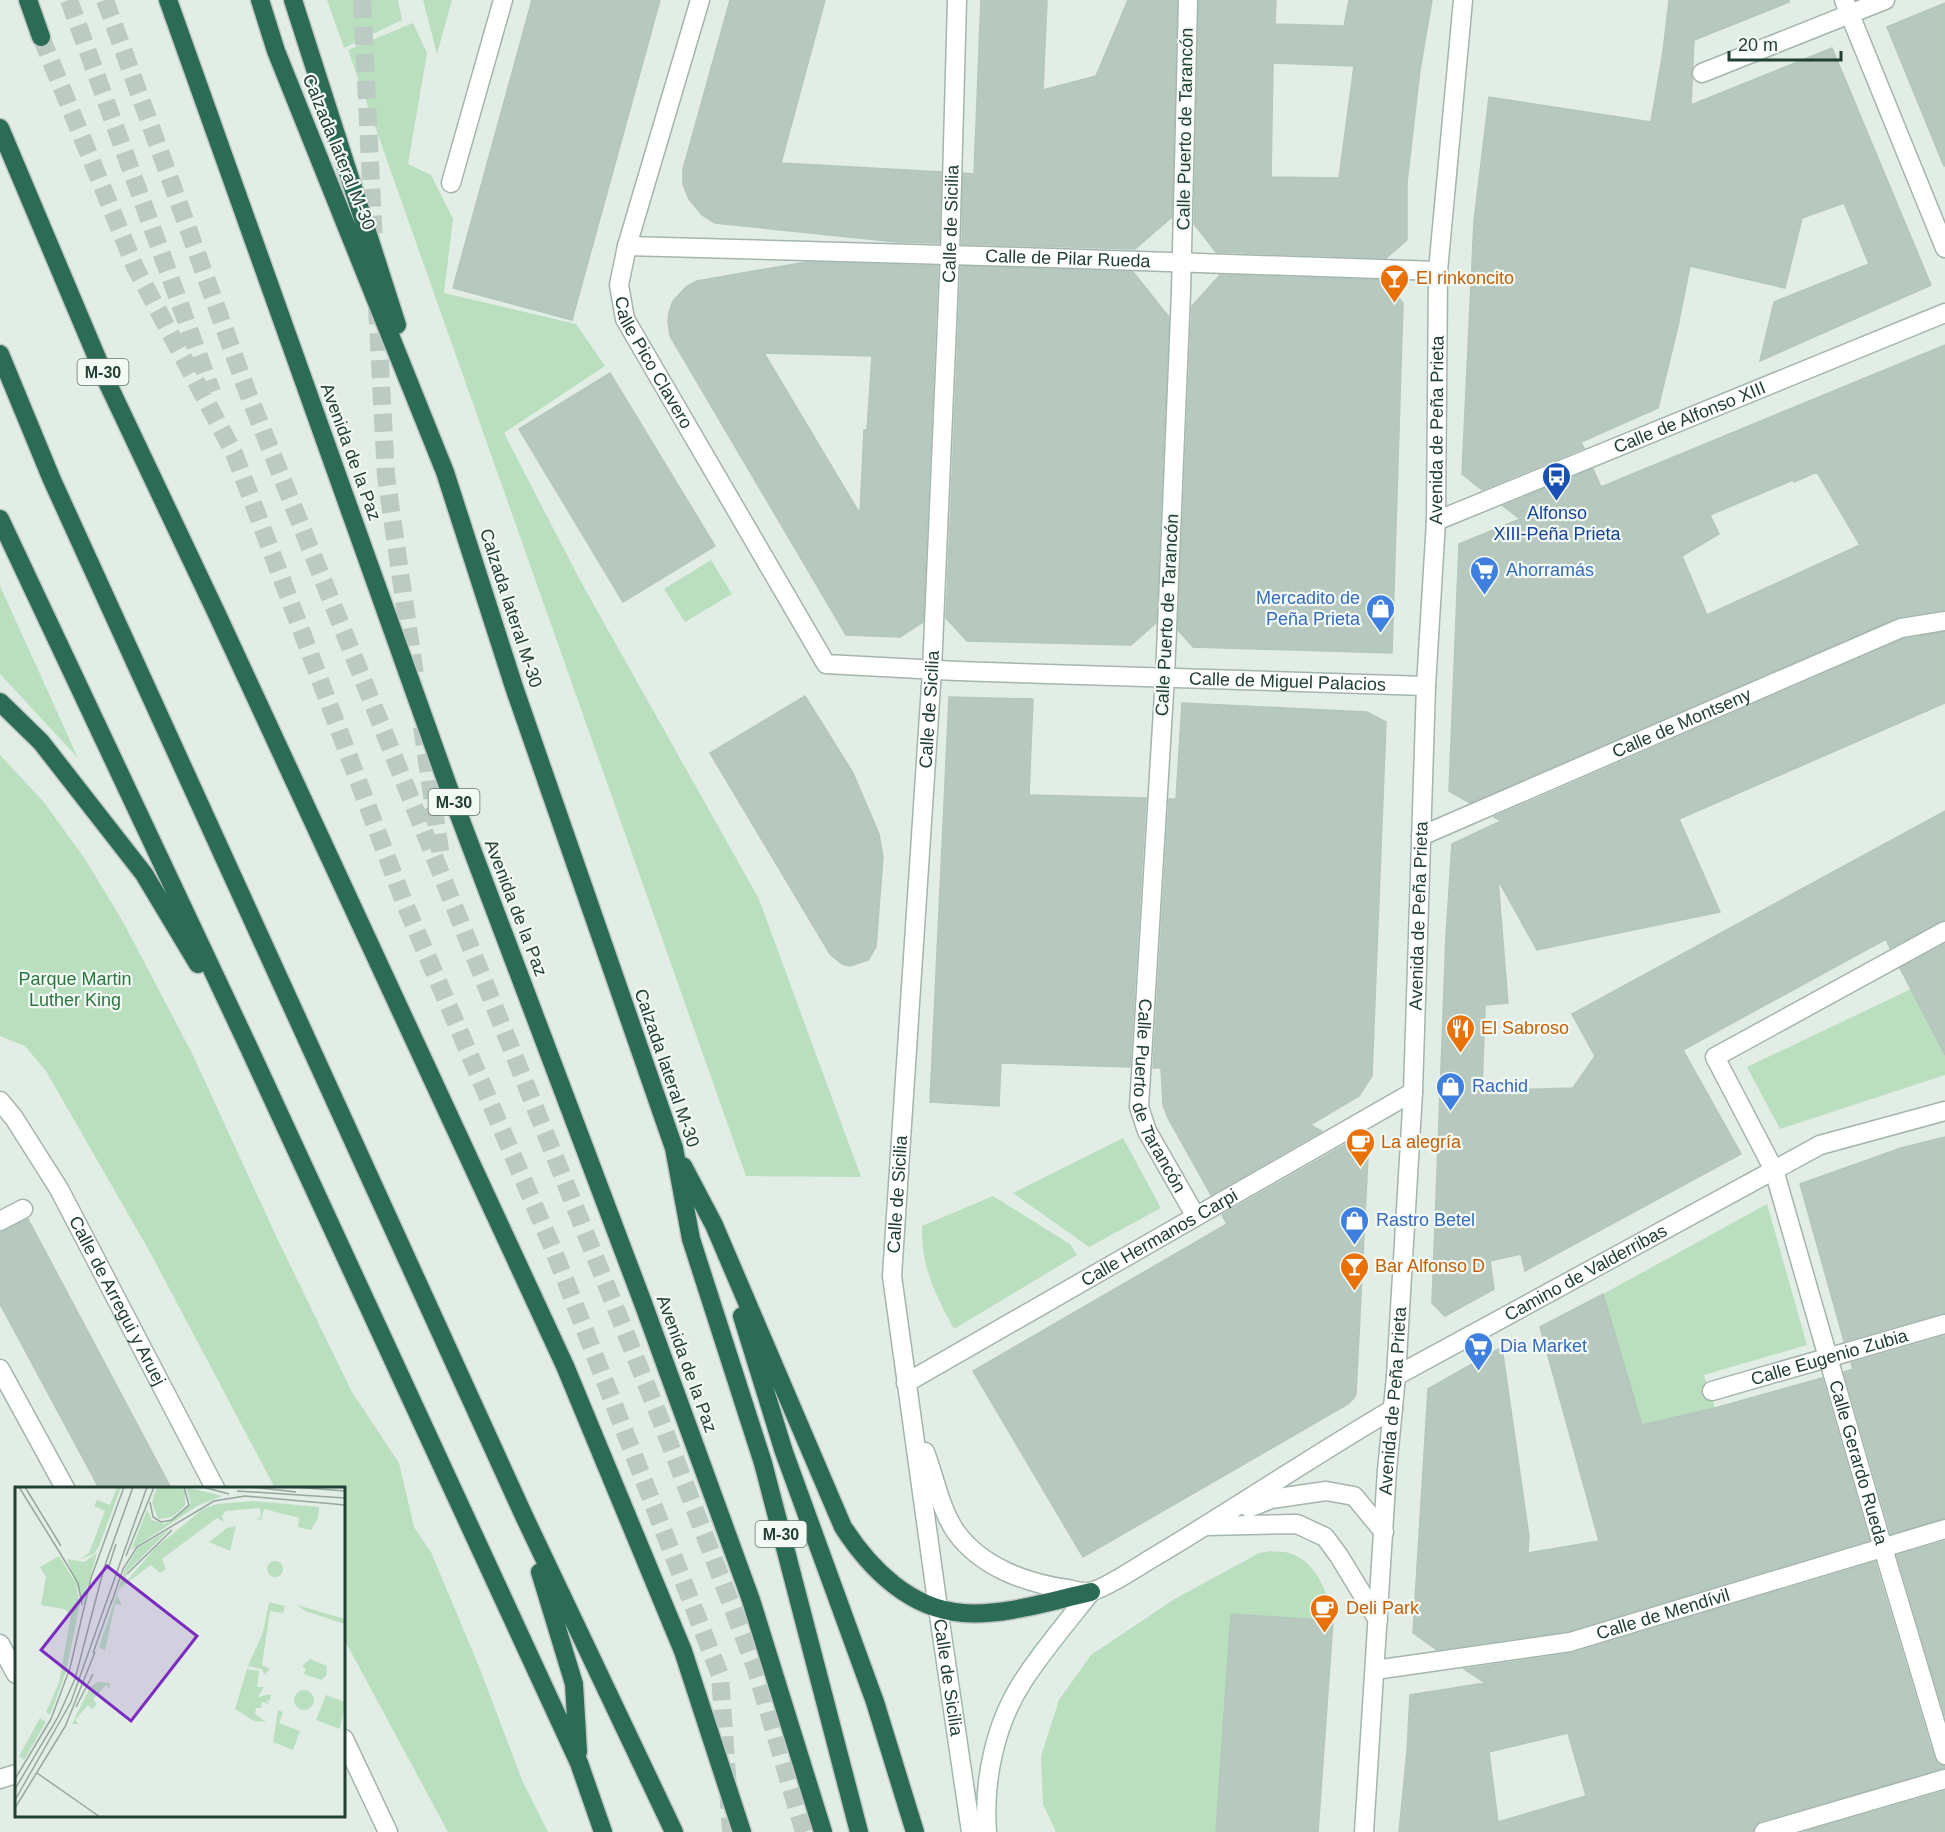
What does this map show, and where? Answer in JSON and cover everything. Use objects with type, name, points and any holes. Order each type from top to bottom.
[{"type":"highway","points":[[28,0],[41,37]]},
{"type":"highway","name":"Avenida de la Paz","points":[[168,0],[448,786],[643,1303],[751,1600],[823,1832]]},
{"type":"highway","name":"Calzada lateral M-30","points":[[260,0],[276,51],[445,472],[514,690],[674,1148],[691,1239],[763,1463],[859,1832]]},
{"type":"highway","points":[[293,0],[445,472]]},
{"type":"highway","name":"M-30","points":[[0,128],[108,384],[565,1366],[683,1651],[742,1832]]},
{"type":"highway","points":[[0,354],[52,480],[524,1516],[674,1832]]},
{"type":"highway","points":[[0,519],[249,1048],[579,1763],[603,1832]]},
{"type":"highway","points":[[0,702],[41,742],[144,874],[249,1048]]},
{"type":"highway","points":[[674,1148],[714,1225],[843,1527],[872,1567],[907,1594],[938,1608],[962,1612],[991,1612],[1091,1592]]},
{"type":"highway","points":[[714,1225],[784,1452],[875,1702],[915,1832]]},
{"type":"highway","points":[[524,1516],[574,1684],[579,1763]]},
{"type":"street","points":[[451,183],[503,0]]},
{"type":"street","name":"Calle Pico Clavero","points":[[700,0],[627,246],[619,285],[625,319],[826,664]]},
{"type":"street","name":"Calle de Sicilia","points":[[957,0],[951,254],[932,670],[892,1276],[971,1832]]},
{"type":"street","name":"Calle Puerto de Tarancón","points":[[1188,0],[1182,264],[1165,676],[1139,1107],[1147,1131],[1194,1215]]},
{"type":"street","name":"Avenida de Peña Prieta","points":[[1364,1832],[1387,1470],[1396,1376],[1413,1092],[1426,686],[1436,521],[1438,271],[1463,0]]},
{"type":"street","points":[[1702,73],[1846,7],[1885,0]]},
{"type":"street","points":[[1846,7],[1945,248]]},
{"type":"street","name":"Calle de Pilar Rueda","points":[[627,246],[951,254],[1182,264],[1438,271]]},
{"type":"street","name":"Calle de Alfonso XIII","points":[[1436,521],[1945,313]]},
{"type":"street","name":"Calle de Montseny","points":[[1421,836],[1901,628],[1945,621]]},
{"type":"street","name":"Calle de Miguel Palacios","points":[[826,664],[932,670],[1426,686]]},
{"type":"street","points":[[1774,1170],[1715,1057],[1945,931]]},
{"type":"street","name":"Calle Hermanos Carpi","points":[[906,1383],[1194,1215],[1413,1092]]},
{"type":"street","name":"Calle de Arregui y Aruej","points":[[0,1101],[14,1118],[59,1189],[214,1487]]},
{"type":"street","name":"Camino de Valderribas","points":[[1396,1376],[1820,1145],[1945,1111]]},
{"type":"street","name":"Calle Gerardo Rueda","points":[[1774,1170],[1945,1755]]},
{"type":"street","points":[[0,1221],[23,1209]]},
{"type":"street","name":"Calle Eugenio Zubia","points":[[1712,1391],[1945,1324]]},
{"type":"street","points":[[0,1369],[64,1487]]},
{"type":"street","points":[[987,1832],[985,1810],[990,1768],[1006,1715],[1022,1683],[1091,1592],[1207,1526],[1325,1449],[1393,1408]]},
{"type":"street","name":"Calle de Sicilia","points":[[912,1417],[941,1500],[956,1532],[979,1556],[1027,1580],[1046,1586],[1091,1592]]},
{"type":"street","points":[[1207,1526],[1271,1499],[1326,1491],[1354,1496],[1384,1532]]},
{"type":"street","points":[[1207,1526],[1297,1524],[1325,1537],[1378,1620]]},
{"type":"street","name":"Calle de Mendívil","points":[[1375,1670],[1570,1642],[1945,1529]]},
{"type":"street","points":[[0,1644],[15,1672]]},
{"type":"street","points":[[345,1741],[388,1832]]},
{"type":"street","points":[[0,1779],[15,1774]]},
{"type":"street","points":[[1764,1832],[1945,1779]]},
{"type":"green space","points":[[327,0],[398,0],[402,20],[344,48]]},
{"type":"green space","points":[[423,0],[452,0],[437,54]]},
{"type":"green space","points":[[413,23],[427,53],[408,164],[431,175],[453,219],[444,293],[576,324],[605,366],[504,433],[581,582],[759,899],[861,1177],[746,1176],[348,50]]},
{"type":"green space","points":[[711,560],[732,594],[685,622],[664,589]]},
{"type":"green space","points":[[0,586],[78,758],[0,674]]},
{"type":"green space","name":"Parque Martin Luther King","points":[[0,755],[43,801],[85,859],[122,920],[193,1055],[276,1236],[352,1392],[399,1463],[414,1527],[431,1552],[478,1664],[522,1780],[548,1832],[448,1832],[345,1641],[345,1487],[274,1487],[151,1254],[46,1071],[25,1046],[0,1036]]},
{"type":"green space","points":[[1911,989],[1945,1016],[1945,1075],[1780,1129],[1747,1067]]},
{"type":"green space","points":[[1123,1138],[1161,1208],[1089,1247],[1013,1193]]},
{"type":"green space","points":[[993,1196],[1070,1244],[1077,1255],[954,1329],[930,1280],[922,1241],[922,1226]]},
{"type":"green space","points":[[1767,1204],[1807,1345],[1704,1375],[1715,1408],[1642,1425],[1603,1294]]},
{"type":"green space","points":[[1270,1551],[1289,1553],[1307,1563],[1325,1590],[1333,1621],[1231,1614],[1216,1832],[1056,1832],[1043,1804],[1041,1756],[1059,1700],[1091,1655],[1173,1600],[1259,1553]]},
{"type":"building","points":[[532,0],[660,0],[572,320],[453,288]]},
{"type":"building","points":[[730,0],[825,0],[781,163],[941,172],[939,243],[897,242],[715,223],[702,215],[689,199],[683,184],[683,169]]},
{"type":"building","points":[[981,0],[1047,0],[1043,90],[1096,76],[1128,0],[1177,0],[1172,217],[1135,249],[962,244],[963,173],[974,174]]},
{"type":"building","points":[[1199,0],[1276,0],[1275,24],[1344,26],[1349,0],[1432,0],[1420,70],[1407,182],[1407,240],[1386,258],[1216,252],[1194,224]],"holes":[[[1273,63],[1354,66],[1339,178],[1271,177]]]},
{"type":"building","points":[[1669,0],[1789,0],[1789,2],[1694,40],[1691,105],[1832,48],[1931,285],[1760,361],[1774,302],[1869,264],[1844,203],[1802,218],[1785,288],[1690,266],[1658,408],[1581,442],[1584,448],[1482,490],[1462,474],[1474,221],[1489,97],[1651,122]]},
{"type":"building","points":[[1945,3],[1945,166],[1944,166],[1887,27]]},
{"type":"building","points":[[806,262],[938,266],[923,622],[900,637],[846,635],[670,336],[668,321],[673,301],[687,286],[697,281]],"holes":[[[764,353],[872,356],[867,430],[864,430],[860,514]]]},
{"type":"building","points":[[961,266],[1133,272],[1169,317],[1156,623],[1131,645],[967,641],[946,618]]},
{"type":"building","points":[[1220,275],[1384,280],[1403,303],[1392,653],[1193,647],[1178,630],[1192,306]]},
{"type":"building","points":[[1945,345],[1945,610],[1897,618],[1470,803],[1449,791],[1459,544],[1520,519],[1503,506],[1593,469],[1601,487]],"holes":[[[1817,472],[1860,545],[1707,615],[1682,556],[1719,534],[1710,515]]]},
{"type":"building","points":[[610,373],[715,546],[623,602],[519,429]]},
{"type":"building","points":[[1945,632],[1945,703],[1679,819],[1720,912],[1537,950],[1498,880],[1508,1003],[1485,1005],[1482,1091],[1573,1088],[1595,1056],[1572,1014],[1945,811],[1945,920],[1890,948],[1886,939],[1683,1050],[1741,1154],[1525,1271],[1521,1254],[1490,1261],[1494,1289],[1445,1316],[1432,1303],[1446,936],[1452,844],[1501,821],[1494,817],[1904,639]]},
{"type":"building","points":[[805,696],[853,773],[879,834],[883,857],[876,947],[868,960],[850,966],[842,964],[830,954],[710,753]]},
{"type":"building","points":[[949,697],[1033,699],[1029,795],[1146,798],[1130,1067],[1001,1063],[999,1106],[930,1102]]},
{"type":"building","points":[[1182,703],[1367,712],[1386,722],[1372,1076],[1359,1096],[1310,1125],[1322,1131],[1211,1195],[1168,1118],[1163,1105],[1161,1068],[1153,1068],[1169,799],[1176,799]]},
{"type":"building","points":[[1945,944],[1945,1055],[1900,968]]},
{"type":"building","points":[[1945,1137],[1945,1313],[1844,1341],[1800,1184],[1901,1148]]},
{"type":"building","points":[[1346,1144],[1368,1156],[1354,1398],[1348,1404],[1083,1557],[973,1371],[1227,1224],[1222,1215]]},
{"type":"building","points":[[28,1219],[170,1487],[98,1487],[0,1304],[0,1233]]},
{"type":"building","points":[[1603,1294],[1642,1425],[1715,1408],[1822,1378],[1869,1540],[1568,1631],[1437,1650],[1413,1633],[1428,1389],[1502,1347],[1529,1537],[1528,1553],[1599,1541],[1540,1327]]},
{"type":"building","points":[[1945,1336],[1945,1518],[1891,1534],[1844,1372],[1853,1369],[1851,1363]]},
{"type":"building","points":[[1945,1541],[1945,1716],[1897,1555]]},
{"type":"building","points":[[1875,1562],[1934,1758],[1945,1768],[1761,1821],[1753,1832],[1399,1832],[1410,1695],[1485,1683],[1464,1669],[1573,1653]],"holes":[[[1568,1733],[1586,1796],[1498,1822],[1489,1752]]]},
{"type":"building","points":[[1231,1614],[1333,1621],[1318,1832],[1216,1832]]},
{"type":"building","points":[[1945,1791],[1945,1832],[1804,1832]]},
{"type":"tunnel","points":[[69,0],[212,392]]},
{"type":"tunnel","points":[[105,0],[247,391],[661,1421],[755,1667],[804,1832]]},
{"type":"tunnel","points":[[362,0],[374,243]]},
{"type":"tunnel","points":[[41,37],[135,267],[234,453],[404,902],[553,1249],[720,1675],[731,1832]]},
{"type":"tunnel","points":[[377,306],[386,476],[416,682]]},
{"type":"tunnel","points":[[422,727],[441,857]]},
{"type":"place","name":"El rinkoncito","points":[[1395,304]]},
{"type":"place","name":"Alfonso XIII-Peña Prieta","points":[[1557,502]]},
{"type":"place","name":"Ahorramás","points":[[1485,596]]},
{"type":"place","name":"Mercadito de Peña Prieta","points":[[1381,634]]},
{"type":"place","name":"El Sabroso","points":[[1460,1054]]},
{"type":"place","name":"Rachid","points":[[1451,1112]]},
{"type":"place","name":"La alegría","points":[[1360,1168]]},
{"type":"place","name":"Rastro Betel","points":[[1355,1246]]},
{"type":"place","name":"Bar Alfonso D","points":[[1354,1292]]},
{"type":"place","name":"Dia Market","points":[[1479,1372]]},
{"type":"place","name":"Deli Park","points":[[1325,1634]]}]
